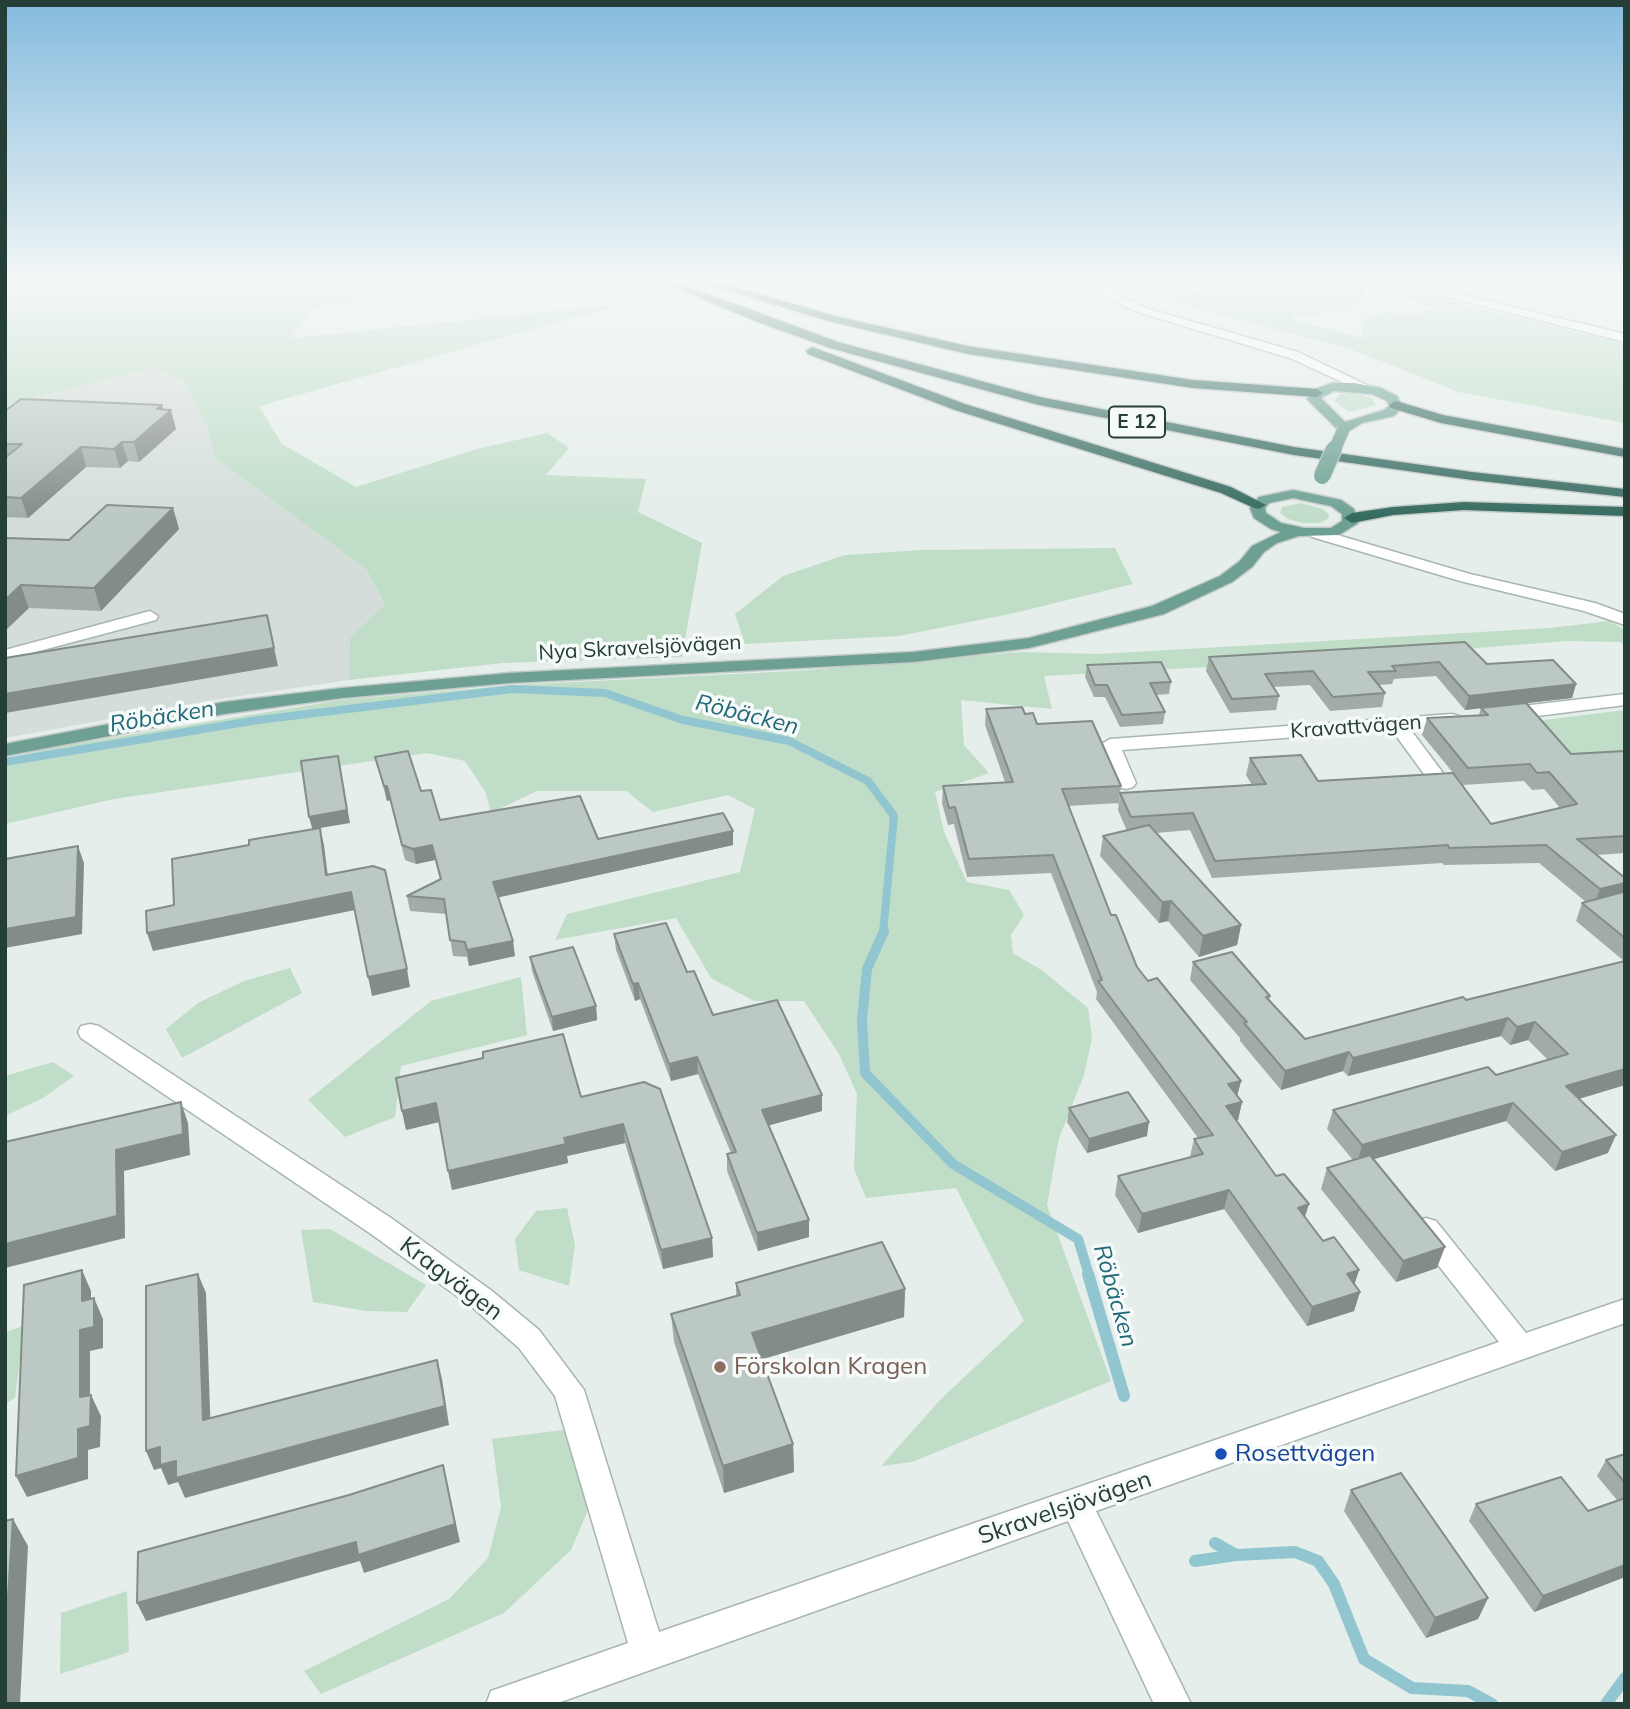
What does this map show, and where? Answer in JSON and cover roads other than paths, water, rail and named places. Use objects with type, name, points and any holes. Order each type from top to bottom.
[{"type":"highway","points":[[839,362],[1054,439],[1226,490],[1260,511]]},
{"type":"highway","name":"E 12","points":[[896,362],[1052,404],[1307,453],[1472,476],[1625,493]]},
{"type":"highway","name":"E 12","points":[[912,362],[972,379],[1114,411],[1288,444],[1398,461],[1625,488]]},
{"type":"highway","points":[[1046,362],[1194,384],[1317,393]]},
{"type":"highway","points":[[1396,405],[1441,419],[1625,453]]},
{"type":"highway","points":[[1349,523],[1394,511],[1464,506],[1625,512]]},
{"type":"main road","points":[[1293,494],[1322,476],[1343,428],[1358,420],[1390,413],[1396,405],[1388,396],[1369,389],[1332,387],[1317,393],[1316,402],[1337,419],[1343,428]]},
{"type":"main road","points":[[1322,476],[1336,503]]},
{"type":"main road","points":[[1258,549],[1263,534],[1260,511],[1268,498],[1293,494],[1336,503],[1349,512],[1349,523],[1317,534],[1297,532],[1276,526],[1260,511]]},
{"type":"main road","name":"Nya Skravelsjövägen","points":[[5,751],[224,708],[342,693],[509,678],[913,657],[1029,643],[1115,623],[1170,605],[1226,579],[1246,564],[1258,549],[1272,540],[1297,532]]},
{"type":"street","points":[[1309,362],[1369,389]]},
{"type":"street","points":[[1314,364],[1330,376],[1332,387]]},
{"type":"street","points":[[1349,523],[1382,552]]},
{"type":"street","points":[[1317,534],[1466,578],[1589,607],[1625,620]]},
{"type":"street","points":[[5,655],[150,616]]},
{"type":"street","name":"Kravattvägen","points":[[1126,783],[1110,745],[1476,717],[1625,699]]},
{"type":"street","points":[[1397,724],[1436,777]]},
{"type":"street","name":"Kragvägen","points":[[90,1032],[381,1226],[482,1299],[529,1339],[569,1390],[648,1653]]},
{"type":"street","points":[[1406,1205],[1521,1348]]},
{"type":"street","name":"Skravelsjövägen","points":[[504,1704],[1625,1311]]},
{"type":"street","points":[[1077,1504],[1099,1555],[1173,1704]]},
{"type":"waterway","name":"Röbäcken","points":[[5,762],[258,720],[512,689],[605,693],[683,720],[789,741],[868,781],[894,816],[883,933]]},
{"type":"waterway","name":"Röbäcken","points":[[884,931],[867,969],[862,1020],[865,1073],[953,1164],[1078,1239],[1089,1275]]},
{"type":"waterway","name":"Röbäcken","points":[[1088,1274],[1124,1396]]},
{"type":"waterway","name":"Röbäcken","points":[[1215,1543],[1236,1555]]},
{"type":"waterway","name":"Röbäcken","points":[[1236,1555],[1295,1552],[1318,1561],[1334,1584],[1364,1659],[1412,1688],[1468,1691],[1492,1704]]},
{"type":"waterway","points":[[1195,1561],[1236,1555]]},
{"type":"waterway","name":"Röbäcken","points":[[1606,1704],[1625,1678]]},
{"type":"place","name":"Förskolan Kragen","points":[[720,1367]]},
{"type":"place","name":"Rosettvägen","points":[[1221,1454]]}]
